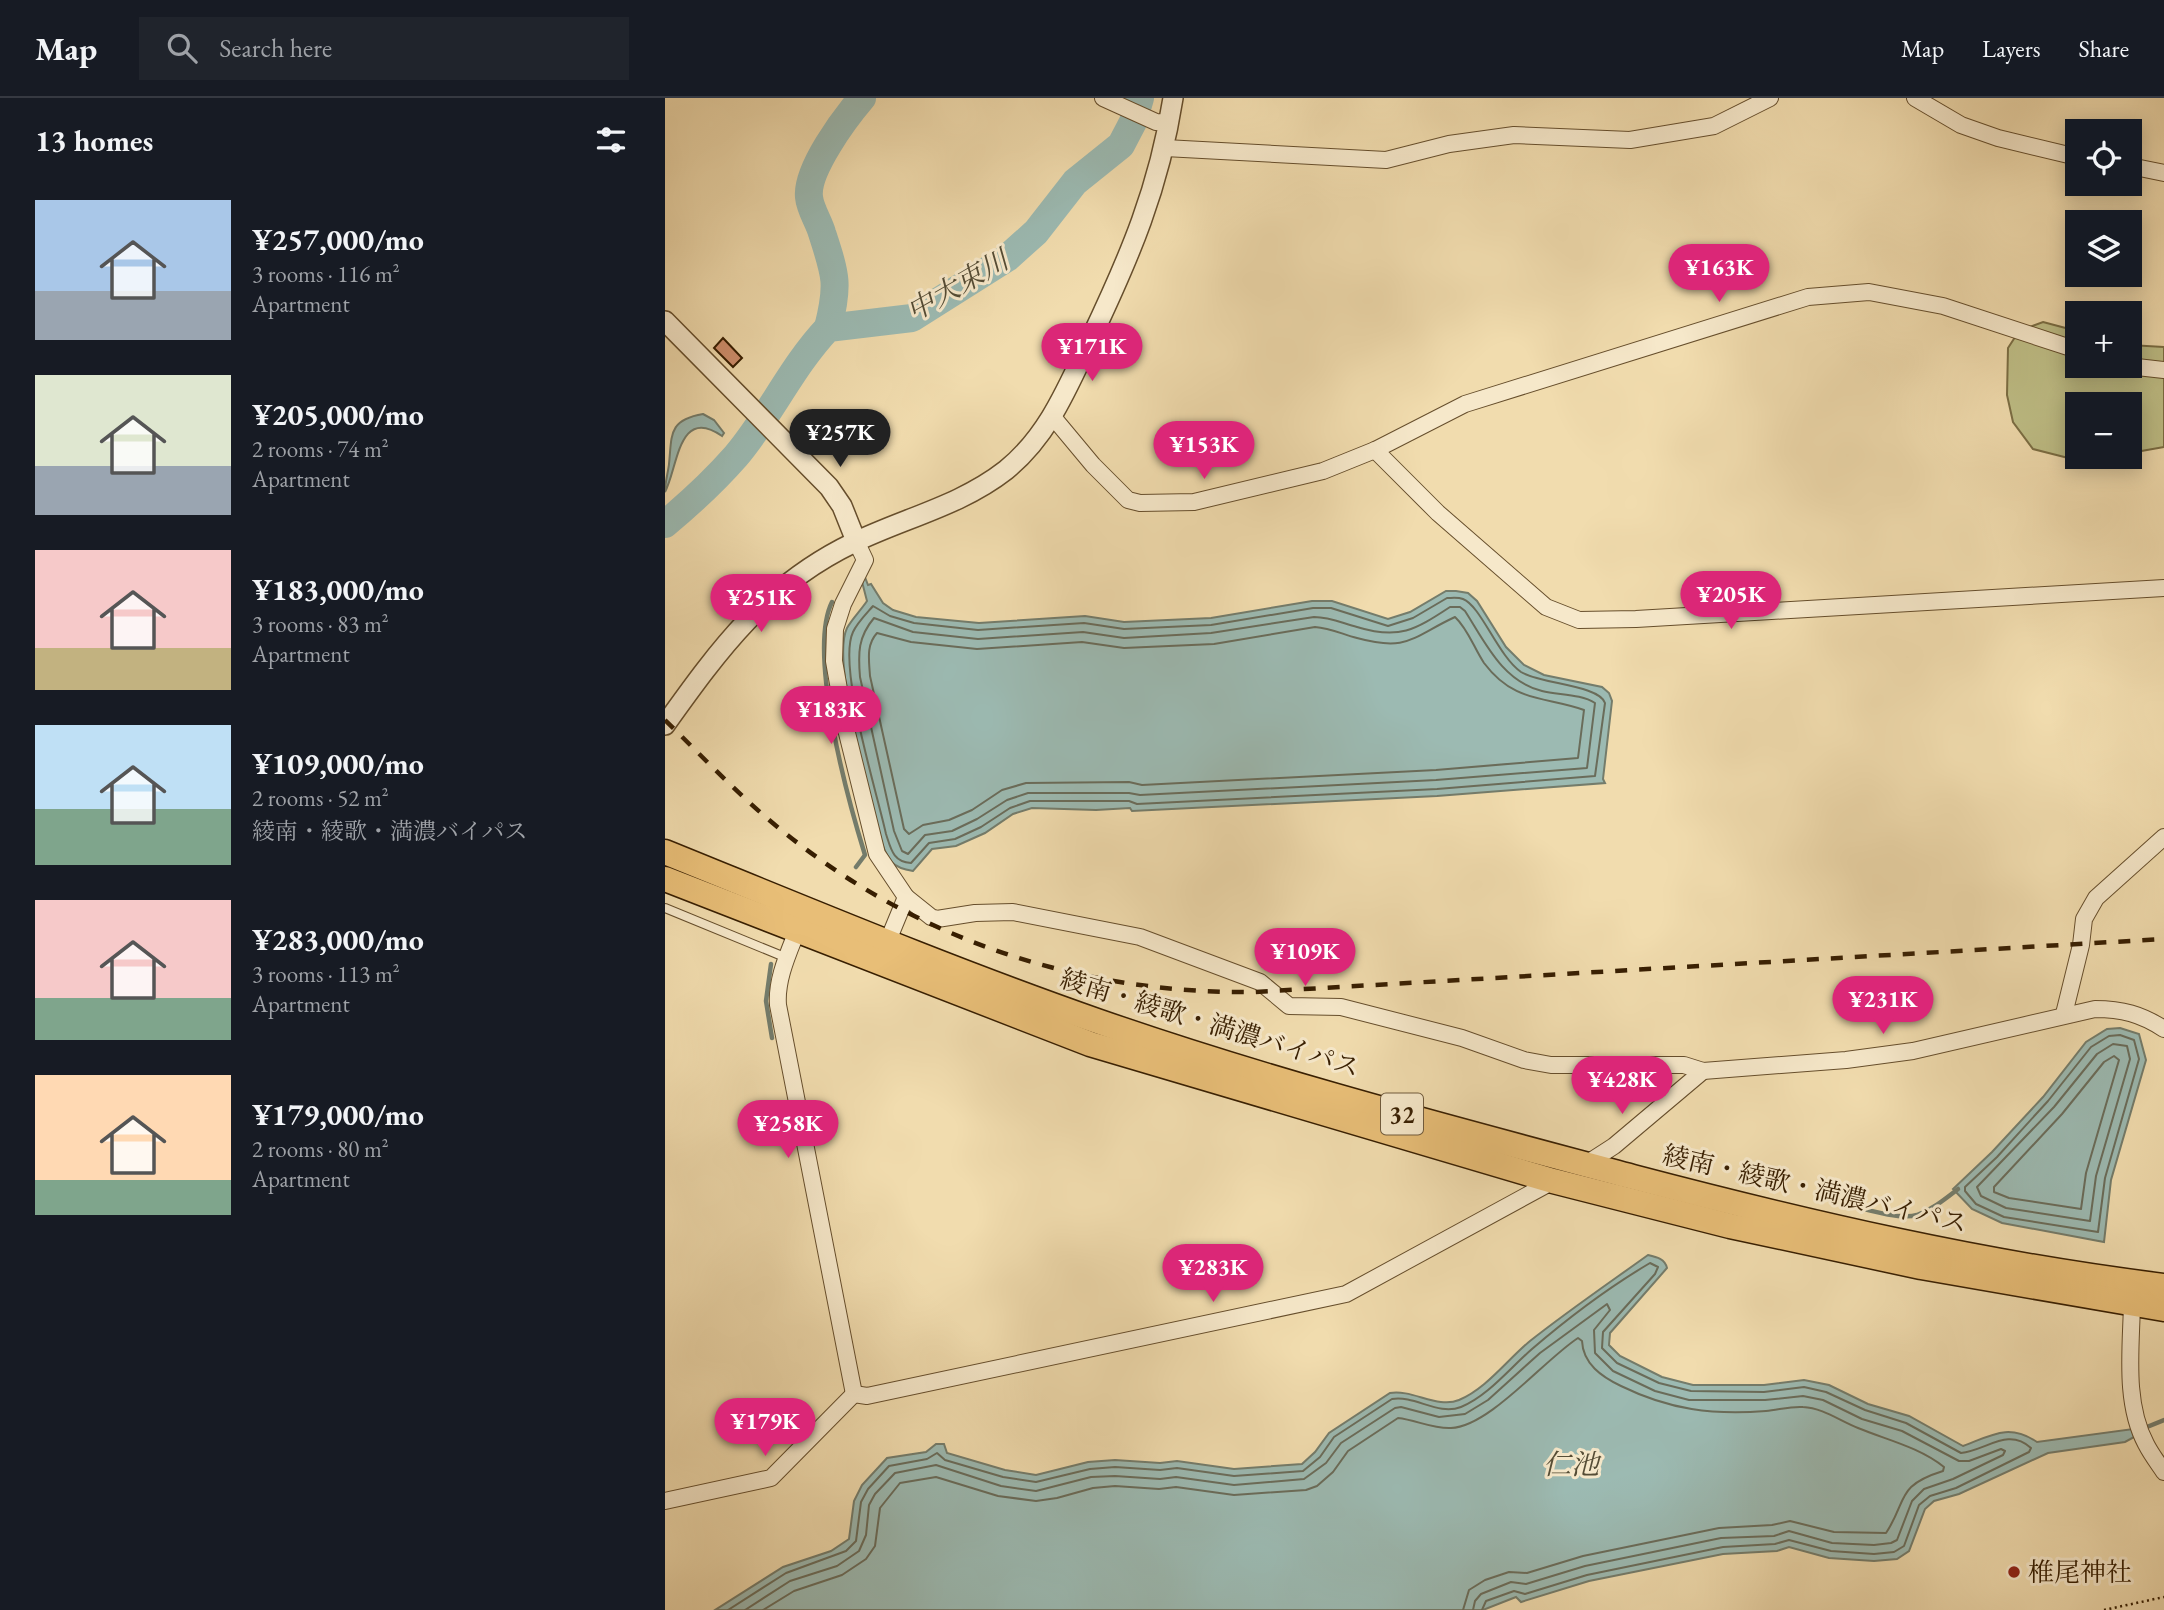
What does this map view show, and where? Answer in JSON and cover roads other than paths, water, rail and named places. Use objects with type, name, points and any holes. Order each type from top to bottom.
[{"type":"highway","name":"綾南・綾歌・満濃バイパス","points":[[665,852],[887,943],[1101,1023],[1316,1090],[1738,1206],[1928,1249],[2164,1286]]},
{"type":"highway","name":"綾南・綾歌・満濃バイパス","points":[[665,879],[1090,1044],[1553,1181],[1730,1226],[1921,1267],[2164,1309]]},
{"type":"street","points":[[1103,98],[1136,114],[1169,123]]},
{"type":"street","points":[[665,725],[720,652],[768,598],[824,558],[856,541],[955,502],[982,486],[1024,453],[1053,416],[1128,260],[1148,208],[1165,148],[1173,98]]},
{"type":"street","points":[[1165,148],[1386,160],[1450,144],[1514,135],[1630,140],[1714,126],[1770,98]]},
{"type":"street","points":[[1915,98],[1961,125],[1998,138],[2065,154]]},
{"type":"street","points":[[2142,168],[2164,173]]},
{"type":"street","points":[[1053,416],[1093,465],[1128,500],[1140,503],[1195,502],[1323,471],[1375,450],[1465,404],[1808,297],[1869,292],[1943,306],[2065,346]]},
{"type":"street","points":[[665,321],[829,487],[842,506],[865,560],[843,604],[835,629],[834,661],[846,729],[877,854],[906,897],[931,917],[937,919],[975,913],[1013,912],[1140,937],[1260,982],[1289,1006],[1341,1007],[1462,1038],[1524,1060],[1551,1065],[1684,1065],[1703,1071],[1846,1060],[1913,1051],[2095,1009],[2121,1009],[2145,1017],[2164,1029]]},
{"type":"street","points":[[2142,368],[2164,370]]},
{"type":"street","points":[[1375,450],[1438,513],[1546,607],[1579,620],[1636,619],[2164,588]]},
{"type":"street","points":[[2064,1014],[2081,945],[2084,919],[2096,898],[2164,837]]},
{"type":"street","points":[[887,943],[906,897]]},
{"type":"street","points":[[797,932],[777,996],[778,1005],[854,1394]]},
{"type":"street","points":[[854,1394],[867,1396],[1346,1294],[1585,1165],[1622,1140],[1703,1071]]},
{"type":"street","points":[[2132,1304],[2131,1376],[2134,1403],[2142,1431],[2164,1472]]},
{"type":"street","points":[[665,1501],[771,1478],[854,1394]]},
{"type":"lane","points":[[665,908],[787,958]]},
{"type":"water","points":[[703,414],[714,420],[724,433],[722,436],[707,429],[696,428],[688,434],[682,443],[665,492],[674,430],[683,420]]},
{"type":"water","points":[[863,572],[868,585],[871,584],[883,603],[893,610],[916,617],[979,623],[1085,616],[1124,622],[1211,618],[1312,601],[1332,601],[1388,619],[1410,612],[1446,591],[1468,593],[1477,601],[1506,647],[1524,665],[1544,675],[1602,687],[1609,693],[1612,701],[1603,779],[1605,783],[1437,796],[1132,811],[1130,808],[1032,808],[1013,814],[985,833],[956,846],[932,849],[913,871],[905,869],[890,860],[879,836],[848,698],[843,645],[847,628],[867,601],[860,574]]},
{"type":"water","points":[[2120,1028],[2139,1034],[2146,1060],[2111,1180],[2104,1242],[2002,1223],[1972,1209],[1953,1189],[2043,1097],[2086,1042],[2107,1029]]},
{"type":"water","name":"仁池","points":[[1648,1255],[1662,1260],[1667,1268],[1610,1333],[1609,1345],[1620,1356],[1662,1377],[1693,1385],[1764,1385],[1804,1380],[1829,1385],[1868,1404],[1909,1416],[1963,1446],[2009,1432],[2027,1436],[2037,1442],[2133,1429],[2136,1436],[2125,1442],[2048,1453],[1959,1494],[1934,1501],[1925,1509],[1909,1551],[1897,1559],[1874,1561],[1829,1558],[1789,1547],[1777,1551],[1723,1554],[1589,1581],[1521,1602],[1516,1597],[1483,1610],[715,1610],[783,1567],[831,1551],[849,1539],[854,1501],[862,1485],[887,1458],[926,1452],[936,1444],[944,1444],[947,1453],[1005,1470],[1036,1475],[1088,1462],[1115,1460],[1160,1463],[1177,1461],[1234,1469],[1302,1464],[1329,1433],[1390,1393],[1442,1402],[1459,1400],[1469,1395],[1487,1382],[1530,1341]]},
{"type":"waterway","points":[[828,328],[835,290],[833,270],[810,202],[810,186],[828,145],[862,98]]},
{"type":"waterway","name":"中大束川","points":[[665,524],[702,492],[736,456],[760,425],[803,359],[828,328],[912,318],[1007,258],[1036,232],[1075,182],[1121,145],[1133,122],[1140,98]]},
{"type":"waterway","points":[[832,602],[826,625],[824,655],[827,690],[840,764],[865,855],[856,867]]},
{"type":"waterway","points":[[771,964],[766,1001],[772,1038]]},
{"type":"waterway","points":[[1831,1201],[1887,1214],[1909,1216],[1939,1204],[1958,1189]]},
{"type":"waterway","points":[[2142,1429],[2164,1420]]},
{"type":"railway","points":[[665,720],[769,820],[837,871],[891,904],[947,931],[1006,954],[1066,971],[1127,983],[1190,990],[1254,992],[2164,939]]},
{"type":"place","name":"椎尾神社","points":[[2014,1572]]}]
